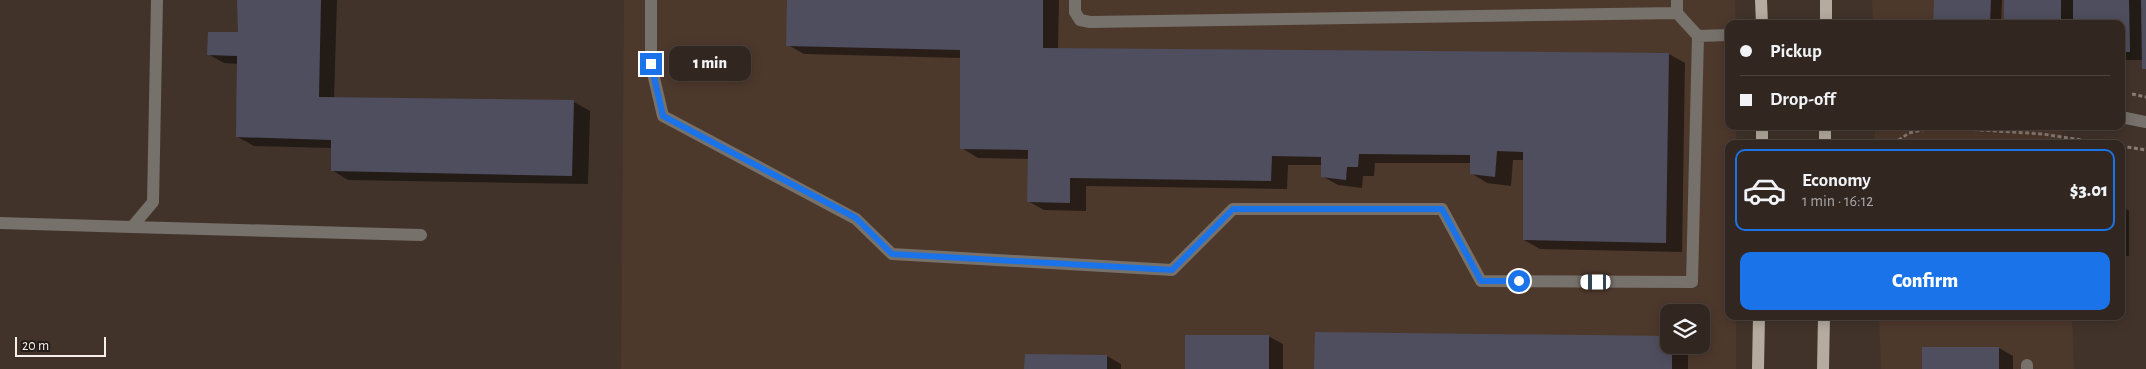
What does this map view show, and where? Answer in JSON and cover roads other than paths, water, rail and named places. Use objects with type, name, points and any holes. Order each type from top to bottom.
[{"type":"main road","points":[[1761,0],[1762,20]]},
{"type":"main road","points":[[1826,0],[1826,20]]},
{"type":"main road","points":[[1758,320],[1758,369]]},
{"type":"main road","points":[[1823,369],[1824,320]]},
{"type":"street","points":[[132,228],[153,202],[157,0]]},
{"type":"street","points":[[651,0],[651,64],[663,116],[856,218],[892,254],[1172,270],[1233,209],[1442,209],[1481,281],[1692,282],[1698,36],[1677,6],[1090,22],[1080,20],[1075,12],[1075,0]]},
{"type":"street","points":[[1698,36],[1725,35]]},
{"type":"street","points":[[2125,119],[2146,122]]},
{"type":"street","points":[[0,223],[421,235]]}]
